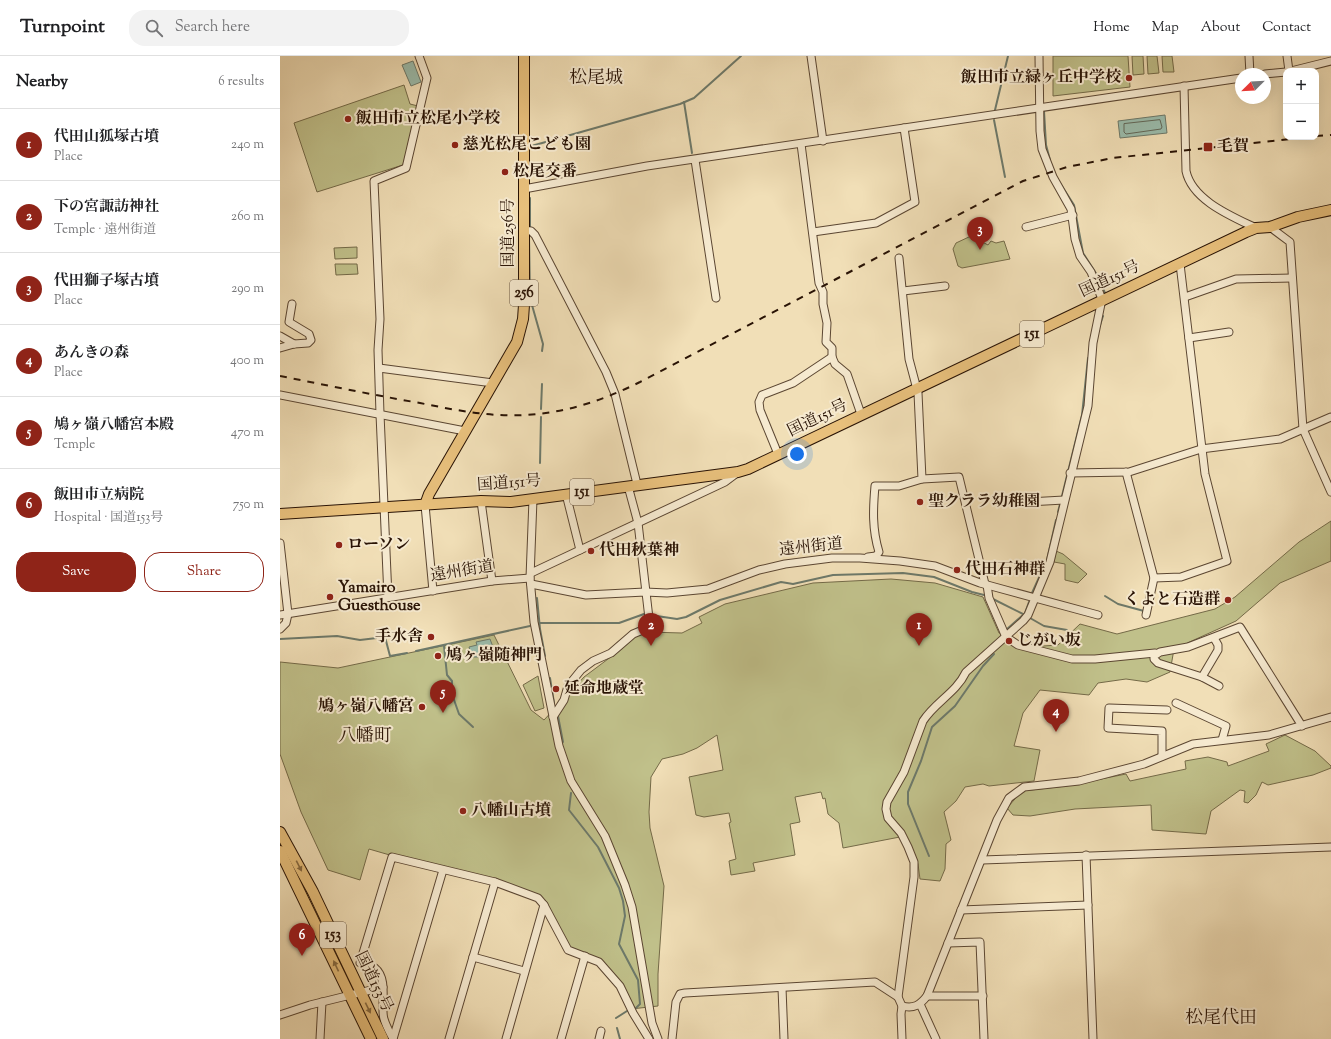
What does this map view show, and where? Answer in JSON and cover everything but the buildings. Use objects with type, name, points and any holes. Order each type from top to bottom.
[{"type":"highway","name":"国道256号","points":[[425,505],[429,494],[517,342],[523,319],[524,56]]},
{"type":"highway","name":"国道151号","points":[[280,514],[384,507],[511,502],[738,472],[1102,299],[1256,228],[1270,226],[1298,216],[1331,210]]},
{"type":"highway","name":"国道153号","points":[[280,832],[313,892],[383,1039]]},
{"type":"highway","name":"国道153号","points":[[280,850],[371,1039]]},
{"type":"street","points":[[388,597],[380,414],[380,319],[374,181],[406,168],[427,78],[419,56]]},
{"type":"street","points":[[811,56],[823,141]]},
{"type":"street","points":[[902,1039],[902,1006],[898,997],[914,862],[901,833],[888,818],[886,805],[904,772],[922,722],[927,714],[961,682],[966,672],[1006,637],[1028,615],[1050,562],[1070,473],[1088,406],[1093,343],[1102,299],[1093,277],[1077,249],[1072,215],[1068,200],[1053,177],[1042,149],[1040,131],[1039,56]]},
{"type":"street","points":[[1249,56],[1250,68]]},
{"type":"street","points":[[1286,56],[1289,68]]},
{"type":"street","points":[[1304,68],[1331,62]]},
{"type":"street","points":[[1271,73],[1283,72]]},
{"type":"street","points":[[524,190],[647,166],[1235,79]]},
{"type":"street","points":[[1184,86],[1186,171],[1188,181],[1211,203],[1230,216],[1256,228]]},
{"type":"street","points":[[813,232],[876,222],[915,202],[904,128]]},
{"type":"street","points":[[801,144],[819,282],[823,292],[823,304],[827,323],[826,342],[832,348],[832,357],[835,364],[847,374],[861,414]]},
{"type":"street","points":[[695,160],[716,298]]},
{"type":"street","points":[[1026,227],[1072,215]]},
{"type":"street","points":[[1270,226],[1290,242],[1303,429],[1331,492]]},
{"type":"street","points":[[524,230],[531,231],[535,235],[606,372],[615,394],[638,523],[650,627],[634,634],[611,653],[594,661],[581,670],[568,686],[564,700],[553,716]]},
{"type":"street","points":[[899,258],[909,359],[917,388],[922,479]]},
{"type":"street","points":[[1154,578],[1181,578],[1227,561],[1205,474],[1201,449],[1185,297],[1180,264]]},
{"type":"street","points":[[1185,297],[1236,279],[1292,278]]},
{"type":"street","points":[[903,291],[945,286]]},
{"type":"street","points":[[280,348],[294,344],[308,343],[311,337],[306,331],[289,322],[292,304]]},
{"type":"street","points":[[1189,338],[1229,332]]},
{"type":"street","points":[[280,336],[294,344]]},
{"type":"street","points":[[778,454],[760,410],[759,402],[762,395],[793,383],[832,357]]},
{"type":"street","points":[[379,368],[493,383]]},
{"type":"street","points":[[280,395],[465,431]]},
{"type":"street","points":[[1070,473],[1126,472],[1201,449],[1280,439],[1331,417]]},
{"type":"street","name":"遠州街道","points":[[531,578],[580,550],[725,482],[738,472]]},
{"type":"street","points":[[1126,472],[1154,578],[1146,615]]},
{"type":"street","points":[[900,561],[899,558],[885,558],[879,552],[875,540],[872,511],[875,486],[899,486],[922,479],[959,477],[989,598],[1006,637],[1018,645],[1072,659],[1095,659],[1179,650],[1240,627],[1243,629],[1265,669],[1302,726]]},
{"type":"street","points":[[566,494],[580,550]]},
{"type":"street","points":[[533,499],[531,578],[537,643],[559,746],[571,781],[604,836],[625,885],[632,907],[652,1023],[653,1038]]},
{"type":"street","points":[[1028,502],[1064,500]]},
{"type":"street","points":[[481,502],[492,581]]},
{"type":"street","points":[[425,505],[433,591]]},
{"type":"street","points":[[280,544],[288,614],[286,623],[280,628]]},
{"type":"street","points":[[860,558],[876,556],[879,552]]},
{"type":"street","name":"遠州街道","points":[[280,615],[492,581],[531,578],[586,595],[645,592],[667,593],[708,589],[759,570],[785,564],[832,558],[860,558],[900,561],[935,566],[986,585],[1098,615]]},
{"type":"street","points":[[1202,677],[1218,650],[1218,645],[1214,638]]},
{"type":"street","points":[[1155,653],[1154,659],[1158,663],[1202,677],[1219,686]]},
{"type":"street","points":[[1176,704],[1226,726],[1222,740]]},
{"type":"street","points":[[1162,756],[1162,731],[1108,728],[1109,708],[1167,710]]},
{"type":"street","points":[[902,1006],[912,1007],[920,1004],[927,996],[1003,808],[1017,791],[1030,786],[1079,781],[1144,764],[1193,744],[1269,734],[1331,717]]},
{"type":"street","points":[[982,860],[1331,847]]},
{"type":"street","points":[[1086,855],[1093,1039]]},
{"type":"street","points":[[393,1039],[383,1018],[385,996],[380,975],[374,968],[360,963],[392,856],[495,882],[538,898],[544,905],[568,950],[599,962],[620,986],[633,1013],[653,1038]]},
{"type":"street","points":[[393,1039],[443,870]]},
{"type":"street","points":[[449,1039],[495,882]]},
{"type":"street","points":[[506,1039],[524,971],[544,905]]},
{"type":"street","points":[[961,910],[1088,905]]},
{"type":"street","points":[[948,943],[980,942],[984,1039]]},
{"type":"street","points":[[561,1039],[585,956]]},
{"type":"street","points":[[473,957],[524,971]]},
{"type":"street","points":[[672,1039],[676,1002],[680,994],[875,982],[898,997]]},
{"type":"street","points":[[280,1016],[322,1002],[383,987]]},
{"type":"street","points":[[782,988],[784,1039]]},
{"type":"street","points":[[927,996],[982,996]]},
{"type":"street","points":[[320,1039],[322,1002]]},
{"type":"street","points":[[920,1004],[936,1039]]},
{"type":"street","points":[[599,1039],[601,1031]]},
{"type":"green space","points":[[1053,56],[1128,56],[1130,87],[1053,96]]},
{"type":"green space","points":[[1132,56],[1143,56],[1144,74],[1133,75]]},
{"type":"green space","points":[[1147,56],[1157,56],[1159,73],[1148,74]]},
{"type":"green space","points":[[1162,56],[1172,56],[1174,72],[1163,72]]},
{"type":"green space","points":[[404,85],[410,104],[418,106],[403,165],[317,192],[294,123]]},
{"type":"green space","points":[[971,236],[988,245],[991,241],[996,243],[1004,241],[1010,259],[962,268],[958,266],[953,249],[956,243]]},
{"type":"green space","points":[[357,247],[357,258],[335,259],[334,248]]},
{"type":"green space","points":[[335,264],[357,264],[358,274],[336,275]]},
{"type":"green space","points":[[1331,521],[1331,561],[1280,583],[1236,621],[1174,649],[1170,672],[1147,682],[1126,679],[1098,683],[1089,695],[1040,690],[1023,713],[1014,746],[1040,750],[1034,781],[989,786],[983,784],[965,787],[956,801],[944,812],[951,840],[946,844],[945,869],[940,881],[920,879],[918,864],[905,836],[843,848],[839,823],[828,814],[825,798],[823,799],[821,792],[795,797],[800,822],[790,824],[795,855],[753,863],[755,871],[731,875],[729,861],[736,859],[729,823],[731,822],[729,813],[704,817],[696,815],[689,777],[723,770],[717,735],[697,748],[683,754],[662,759],[651,777],[649,812],[650,828],[664,886],[658,974],[658,1006],[631,1009],[625,996],[599,963],[568,950],[538,898],[369,849],[360,880],[328,870],[301,812],[280,754],[280,662],[338,668],[494,635],[531,710],[544,720],[584,677],[624,647],[635,636],[647,632],[682,633],[702,623],[699,617],[725,604],[813,583],[891,579],[935,583],[983,597],[999,633],[1028,647],[1058,645],[1080,624],[1117,634],[1215,609],[1235,597],[1299,542]]},
{"type":"green space","points":[[1056,551],[1063,554],[1087,574],[1078,583],[1065,580],[1065,564],[1054,562]]},
{"type":"green space","points":[[538,676],[544,708],[535,711],[523,685]]},
{"type":"green space","points":[[1285,735],[1315,751],[1331,766],[1331,768],[1313,775],[1268,785],[1262,782],[1256,795],[1248,803],[1244,802],[1245,791],[1240,790],[1211,811],[1206,834],[1152,830],[1151,805],[1075,809],[1030,816],[1013,815],[1007,808],[1022,791],[1066,786],[1126,774],[1130,781],[1186,769],[1185,761],[1208,757],[1227,762],[1228,766],[1269,751],[1266,744]]},
{"type":"water","points":[[413,61],[421,82],[411,86],[402,65]]},
{"type":"water","points":[[1165,115],[1167,133],[1120,138],[1118,121]]},
{"type":"water","points":[[490,639],[493,647],[484,653],[483,657],[472,657],[469,647],[477,645],[476,642]]},
{"type":"waterway","points":[[528,147],[680,104],[694,98],[741,56]]},
{"type":"waterway","points":[[995,110],[1008,56]]},
{"type":"waterway","points":[[1043,94],[1043,101]]},
{"type":"waterway","points":[[684,102],[692,153]]},
{"type":"waterway","points":[[1044,111],[1046,145],[1050,160]]},
{"type":"waterway","points":[[994,120],[1005,177]]},
{"type":"waterway","points":[[529,168],[529,176]]},
{"type":"waterway","points":[[1058,180],[1074,205],[1083,253],[1097,275],[1105,293]]},
{"type":"waterway","points":[[530,198],[530,227]]},
{"type":"waterway","points":[[529,235],[530,298],[543,344],[542,351]]},
{"type":"waterway","points":[[1100,325],[1103,316]]},
{"type":"waterway","points":[[1062,496],[1082,415],[1088,358]]},
{"type":"waterway","points":[[541,409],[542,384]]},
{"type":"waterway","points":[[540,463],[541,417]]},
{"type":"waterway","points":[[1058,512],[1060,504]]},
{"type":"waterway","points":[[1032,593],[1047,560],[1056,520]]},
{"type":"waterway","points":[[650,615],[677,619],[686,617],[720,600],[781,582],[793,584],[833,575],[903,573],[934,577],[972,592],[984,595]]},
{"type":"waterway","points":[[1105,596],[1118,604],[1144,611]]},
{"type":"waterway","points":[[537,598],[540,629],[545,656]]},
{"type":"waterway","points":[[993,599],[1025,615]]},
{"type":"waterway","points":[[1025,613],[1029,602]]},
{"type":"waterway","points":[[539,623],[619,623],[644,614]]},
{"type":"waterway","points":[[1006,630],[1023,615]]},
{"type":"waterway","points":[[1030,618],[1044,626],[1067,630]]},
{"type":"waterway","points":[[416,651],[530,626]]},
{"type":"waterway","points":[[280,639],[337,636],[360,640],[385,637],[390,656],[407,653]]},
{"type":"waterway","points":[[444,646],[447,675],[452,681],[452,689]]},
{"type":"waterway","points":[[929,856],[908,804],[908,792],[921,761],[932,727],[955,706],[983,666],[994,654]]},
{"type":"waterway","points":[[550,678],[554,703]]},
{"type":"waterway","points":[[453,697],[459,714],[473,727]]},
{"type":"waterway","points":[[558,716],[563,742]]},
{"type":"waterway","points":[[571,793],[569,810],[598,847],[619,888],[623,901],[625,916],[619,944],[638,980],[640,1004],[634,1010]]},
{"type":"waterway","points":[[616,1018],[627,1011]]},
{"type":"waterway","points":[[617,1028],[620,1039]]},
{"type":"railway","points":[[1319,136],[1331,135]]},
{"type":"railway","points":[[280,376],[446,408],[485,414],[525,415],[555,412],[599,400],[640,382],[1023,181],[1067,167],[1113,158],[1283,140]]},
{"type":"place","name":"飯田市立緑ヶ丘中学校","points":[[1129,78]]},
{"type":"place","name":"飯田市立松尾小学校","points":[[348,119]]},
{"type":"place","name":"慈光松尾こども園","points":[[455,145]]},
{"type":"place","name":"毛賀","points":[[1208,147]]},
{"type":"place","name":"松尾交番","points":[[505,172]]},
{"type":"place","name":"代田獅子塚古墳","points":[[980,250]]},
{"type":"place","name":"聖クララ幼稚園","points":[[920,502]]},
{"type":"place","name":"ローソン","points":[[339,545]]},
{"type":"place","name":"代田秋葉神","points":[[591,551]]},
{"type":"place","name":"代田石神群","points":[[957,570]]},
{"type":"place","name":"Yamairo Guesthouse","points":[[330,597]]},
{"type":"place","name":"くよと石造群","points":[[1228,600]]},
{"type":"place","name":"手水舎","points":[[431,637]]},
{"type":"place","name":"じがい坂","points":[[1009,641]]},
{"type":"place","name":"下の宮諏訪神社","points":[[651,646]]},
{"type":"place","name":"代田山狐塚古墳","points":[[919,646]]},
{"type":"place","name":"鳩ヶ嶺随神門","points":[[438,656]]},
{"type":"place","name":"延命地蔵堂","points":[[556,689]]},
{"type":"place","name":"鳩ヶ嶺八幡宮","points":[[422,707]]},
{"type":"place","name":"鳩ヶ嶺八幡宮本殿","points":[[443,713]]},
{"type":"place","name":"あんきの森","points":[[1056,732]]},
{"type":"place","name":"八幡山古墳","points":[[463,811]]},
{"type":"place","name":"飯田市立病院","points":[[302,956]]},
{"type":"district","name":"松尾城","points":[[596,79]]},
{"type":"district","name":"八幡町","points":[[365,737]]},
{"type":"district","name":"松尾代田","points":[[1221,1019]]}]
